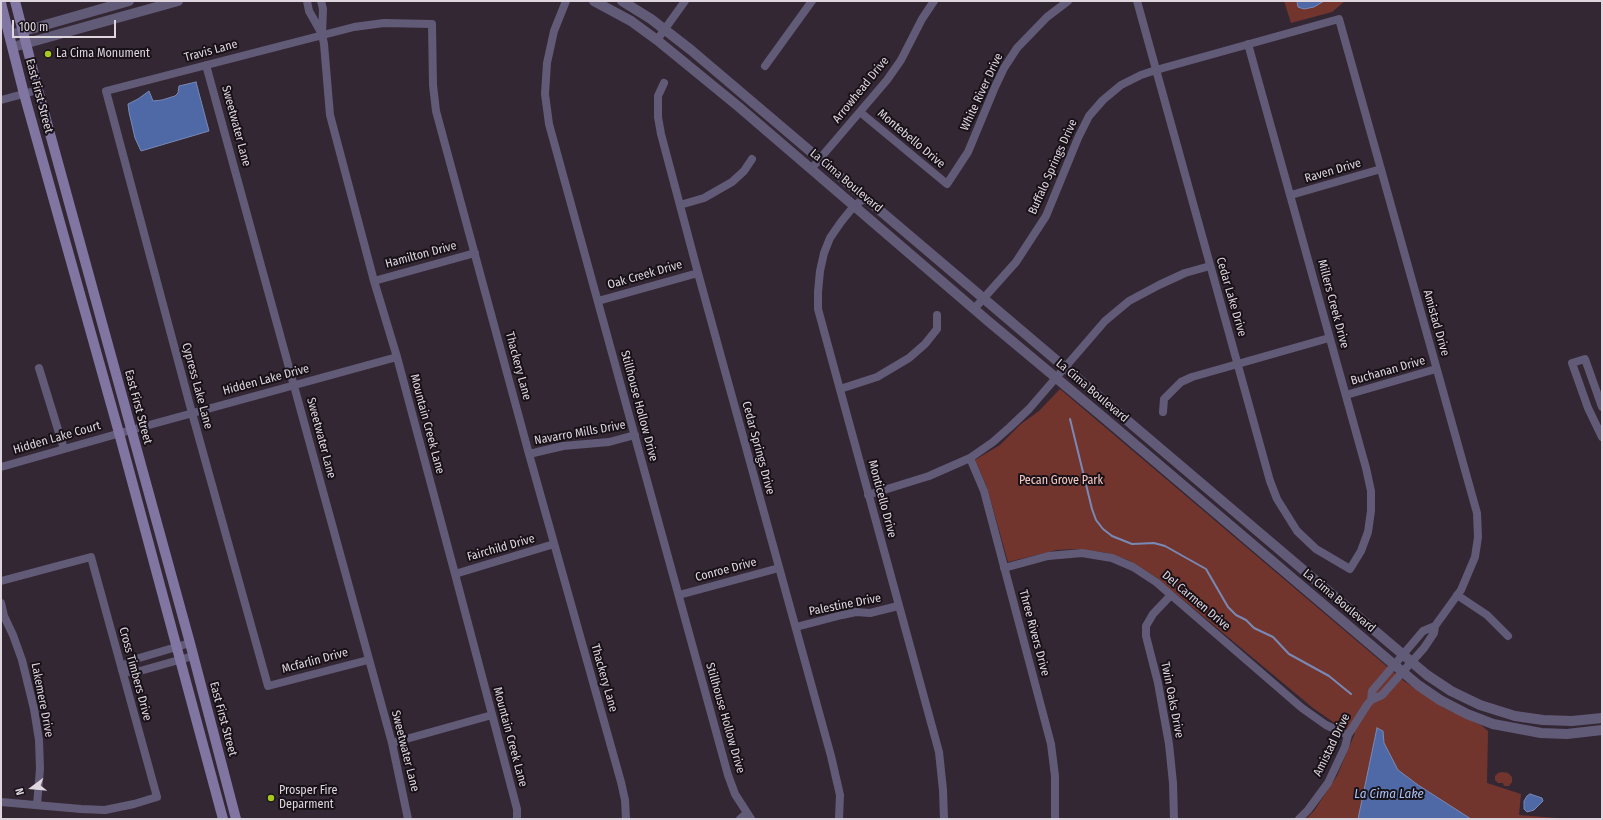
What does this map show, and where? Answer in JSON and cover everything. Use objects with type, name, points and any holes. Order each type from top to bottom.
[{"type":"main road","name":"East First Street","points":[[15,1],[38,90],[190,643],[236,819]]},
{"type":"main road","name":"East First Street","points":[[1,3],[24,94],[119,433],[223,819]]},
{"type":"main road","points":[[214,786],[226,782]]},
{"type":"street","points":[[10,35],[23,30],[129,1]]},
{"type":"street","points":[[13,47],[178,1]]},
{"type":"street","name":"Mountain Creek Lane","points":[[307,1],[308,11],[322,34]]},
{"type":"street","name":"Mountain Creek Lane","points":[[321,1],[323,9],[322,34],[330,115],[455,574],[517,809],[517,819]]},
{"type":"street","name":"Stillhouse Hollow Drive","points":[[566,1],[554,31],[548,57],[545,94],[549,124],[728,775],[735,794],[749,816]]},
{"type":"street","name":"La Cima Boulevard","points":[[594,1],[631,21],[657,40],[1418,685],[1440,700],[1467,714],[1493,724],[1541,732],[1567,734],[1602,730]]},
{"type":"street","name":"La Cima Boulevard","points":[[622,1],[664,29],[1427,675],[1451,691],[1480,705],[1515,716],[1543,720],[1602,718]]},
{"type":"street","points":[[657,40],[685,1]]},
{"type":"street","points":[[765,66],[812,1]]},
{"type":"street","name":"Arrowhead Drive","points":[[811,169],[887,80],[901,60],[922,19],[934,1]]},
{"type":"street","name":"White River Drive","points":[[947,184],[968,152],[995,87],[1004,68],[1017,48],[1047,17],[1068,1]]},
{"type":"street","name":"Cedar Lake Drive","points":[[1137,1],[1270,481],[1277,499],[1298,531],[1316,549],[1350,569]]},
{"type":"street","name":"Buffalo Springs Drive","points":[[974,309],[1016,262],[1046,216],[1078,138],[1089,116],[1103,100],[1121,85],[1141,75],[1156,70],[1339,19]]},
{"type":"street","name":"Amistad Drive","points":[[1339,19],[1477,513],[1478,537],[1475,556],[1470,571],[1457,595],[1435,626],[1434,633],[1424,648],[1382,695],[1371,700]]},
{"type":"street","name":"Thackery Lane","points":[[322,34],[354,27],[384,23],[432,24],[433,85],[436,111],[529,454],[621,782],[626,819]]},
{"type":"street","name":"Travis Lane","points":[[106,91],[322,34]]},
{"type":"street","name":"Millers Creek Drive","points":[[1248,44],[1291,195],[1371,491],[1371,511],[1368,532],[1362,551],[1350,569]]},
{"type":"street","name":"Sweetwater Lane","points":[[206,65],[392,743],[408,819]]},
{"type":"street","name":"Cedar Springs Drive","points":[[664,83],[658,96],[658,117],[698,273],[834,769],[840,795],[839,819]]},
{"type":"street","points":[[1,100],[38,90]]},
{"type":"street","name":"Cypress Lake Lane","points":[[106,91],[192,413],[268,686]]},
{"type":"street","name":"Montebello Drive","points":[[860,112],[947,184]]},
{"type":"street","points":[[680,205],[704,198],[732,182],[744,171],[752,159]]},
{"type":"street","name":"Raven Drive","points":[[1291,195],[1381,170]]},
{"type":"street","name":"Monticello Drive","points":[[865,198],[854,206],[830,238],[824,253],[820,271],[818,310],[939,752],[944,790],[944,819]]},
{"type":"street","name":"Hamilton Drive","points":[[374,281],[475,253]]},
{"type":"street","points":[[868,495],[929,476],[970,458],[1010,428],[1056,378],[1105,321],[1129,301],[1159,284],[1178,276],[1210,266]]},
{"type":"street","name":"Oak Creek Drive","points":[[598,301],[698,273]]},
{"type":"street","points":[[840,389],[877,377],[909,358],[925,344],[937,329],[938,315]]},
{"type":"street","points":[[1163,412],[1164,398],[1181,382],[1192,377],[1329,338]]},
{"type":"street","name":"Hidden Lake Drive","points":[[119,433],[397,357]]},
{"type":"street","points":[[1602,407],[1586,359],[1572,363],[1588,408],[1602,437]]},
{"type":"street","points":[[39,368],[64,449]]},
{"type":"street","name":"Buchanan Drive","points":[[1346,395],[1436,369]]},
{"type":"street","name":"Hidden Lake Court","points":[[1,467],[119,433]]},
{"type":"street","name":"Navarro Mills Drive","points":[[529,454],[563,446],[609,442],[635,435]]},
{"type":"street","name":"Three Rivers Drive","points":[[970,458],[984,491],[1051,744],[1055,776],[1056,819]]},
{"type":"street","name":"Fairchild Drive","points":[[455,574],[554,544]]},
{"type":"street","name":"Del Carmen Drive","points":[[1004,568],[1048,556],[1082,553],[1097,554],[1112,558],[1133,567],[1156,582],[1302,708],[1326,725],[1348,735]]},
{"type":"street","name":"Cross Timbers Drive","points":[[1,581],[90,557],[157,797],[134,804],[105,810],[37,805]]},
{"type":"street","name":"Conroe Drive","points":[[679,595],[779,568]]},
{"type":"street","name":"Twin Oaks Drive","points":[[1171,595],[1153,614],[1146,626],[1146,636],[1158,683],[1169,744],[1173,783],[1174,819]]},
{"type":"street","points":[[1457,595],[1487,615],[1508,636]]},
{"type":"street","name":"Lakemere Drive","points":[[1,603],[4,616],[22,660],[34,709],[39,740],[40,769],[37,805]]},
{"type":"street","name":"Palestine Drive","points":[[796,627],[856,612],[870,613],[898,606]]},
{"type":"street","name":"Amistad Drive","points":[[1299,819],[1308,810],[1328,783],[1345,747],[1348,735],[1371,700],[1372,691],[1423,631],[1435,626]]},
{"type":"street","points":[[190,643],[129,661],[122,670],[133,673],[193,656]]},
{"type":"street","name":"Mcfarlin Drive","points":[[268,686],[368,660]]},
{"type":"street","points":[[1493,724],[1496,710]]},
{"type":"street","points":[[392,743],[492,715]]},
{"type":"street","points":[[1562,720],[1567,734]]},
{"type":"street","points":[[1,802],[37,805]]},
{"type":"street","points":[[740,819],[749,816]]},
{"type":"green space","points":[[1284,1],[1345,1],[1332,12],[1291,23]]},
{"type":"green space","name":"Pecan Grove Park","points":[[1060,389],[1404,681],[1444,708],[1481,725],[1488,731],[1487,783],[1521,794],[1519,815],[1569,819],[1306,819],[1314,811],[1337,776],[1355,733],[1339,726],[1313,708],[1156,577],[1128,560],[1108,553],[1077,549],[1057,550],[1008,562],[987,487],[975,460],[1000,445],[1021,424],[1039,411]]},
{"type":"green space","points":[[1502,772],[1508,773],[1512,777],[1512,782],[1509,786],[1504,786],[1503,783],[1498,783],[1495,780],[1495,776]]},
{"type":"water","points":[[1297,1],[1324,1],[1314,7],[1304,9],[1298,7]]},
{"type":"water","points":[[196,82],[209,131],[141,151],[135,138],[128,104],[149,91],[153,101],[175,96],[178,93],[179,86]]},
{"type":"water","name":"La Cima Lake","points":[[1377,728],[1383,731],[1384,743],[1398,770],[1418,785],[1471,819],[1358,819]]},
{"type":"water","points":[[1530,794],[1542,798],[1543,801],[1534,810],[1527,812],[1524,809],[1524,801]]},
{"type":"waterway","points":[[1070,419],[1092,509],[1096,520],[1103,529],[1112,536],[1132,544],[1154,543],[1165,546],[1206,569],[1228,607],[1236,615],[1246,620],[1254,628],[1273,637],[1289,654],[1329,676],[1351,694]]},
{"type":"place","name":"La Cima Monument","points":[[48,54]]},
{"type":"place","name":"Prosper Fire Deparment","points":[[271,798]]}]
